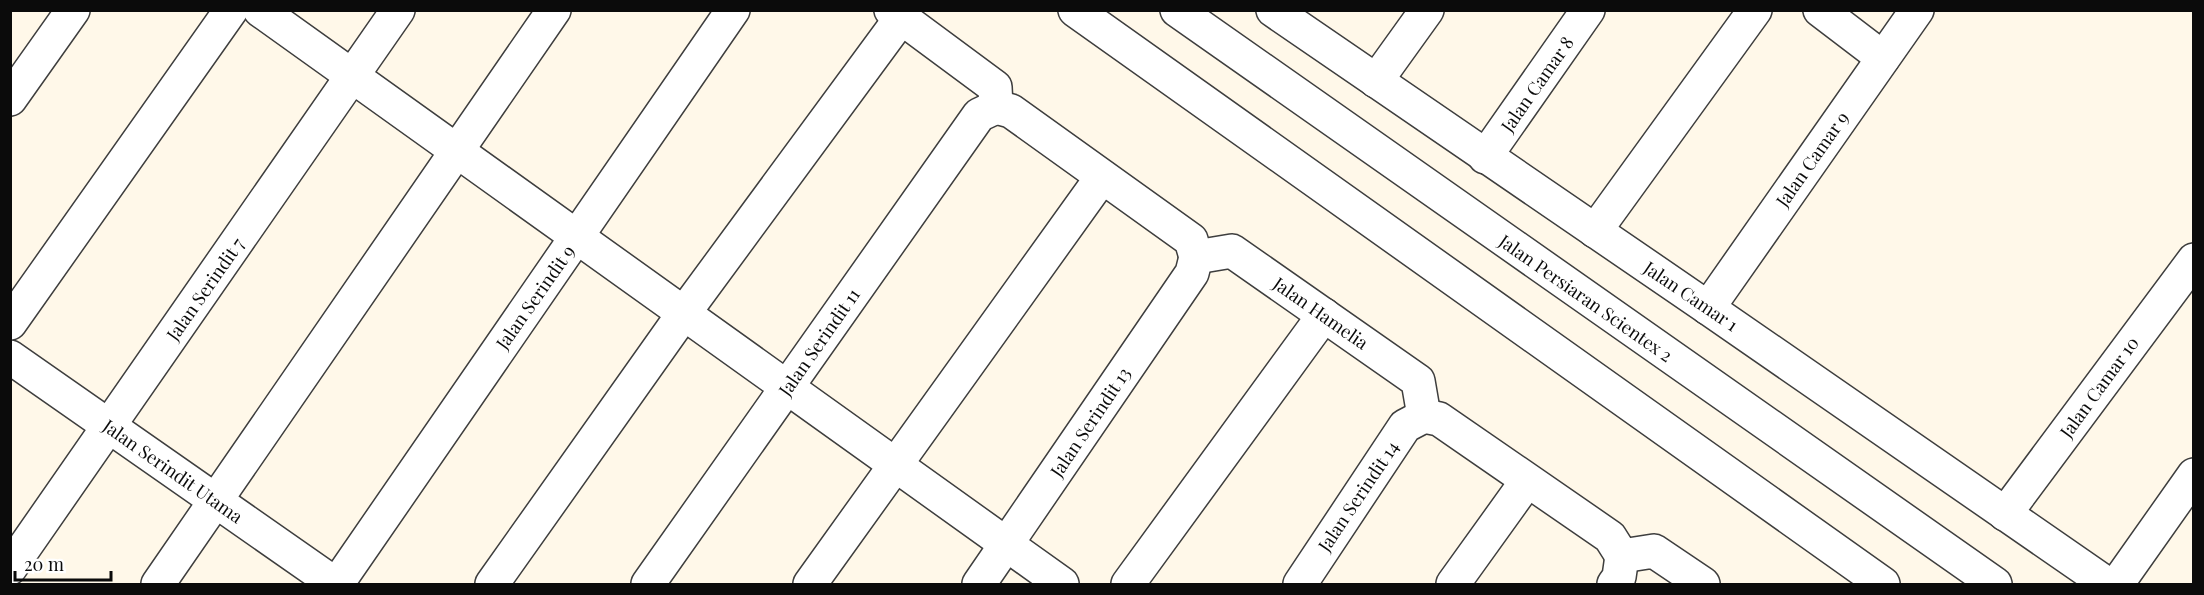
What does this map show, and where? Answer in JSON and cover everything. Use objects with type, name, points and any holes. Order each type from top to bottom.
[{"type":"street","points":[[10,99],[73,10]]},
{"type":"street","points":[[10,323],[231,10]]},
{"type":"street","points":[[260,10],[1062,585]]},
{"type":"street","name":"Jalan Serindit 7","points":[[10,568],[399,10]]},
{"type":"street","points":[[158,585],[554,10]]},
{"type":"street","name":"Jalan Serindit 9","points":[[336,585],[733,10]]},
{"type":"street","points":[[1076,10],[1883,585]]},
{"type":"street","name":"Jalan Persiaran Scientex 2","points":[[1177,10],[1995,585]]},
{"type":"street","name":"Jalan Camar 1","points":[[1273,10],[2107,585]]},
{"type":"street","points":[[1376,81],[1427,10]]},
{"type":"street","name":"Jalan Camar 8","points":[[1485,157],[1588,10]]},
{"type":"street","points":[[1594,231],[1755,10]]},
{"type":"street","points":[[1820,10],[1883,58]]},
{"type":"street","name":"Jalan Camar 9","points":[[1708,308],[1917,10]]},
{"type":"street","points":[[492,585],[896,14],[995,87],[996,107],[1011,111],[1191,240],[1196,257]]},
{"type":"street","name":"Jalan Serindit 11","points":[[648,585],[979,115],[996,107]]},
{"type":"street","points":[[810,585],[1102,177]]},
{"type":"street","name":"Jalan Hamelia","points":[[1196,257],[1232,251],[1324,315],[1418,381],[1424,416]]},
{"type":"street","name":"Jalan Serindit 13","points":[[979,585],[1192,273],[1196,257]]},
{"type":"street","name":"Jalan Camar 10","points":[[2005,514],[2192,263]]},
{"type":"street","points":[[1128,585],[1324,315]]},
{"type":"street","name":"Jalan Serindit Utama","points":[[10,357],[336,585]]},
{"type":"street","points":[[1424,416],[1439,419],[1610,537],[1618,570],[1654,551],[1703,585]]},
{"type":"street","name":"Jalan Serindit 14","points":[[1300,585],[1404,426],[1424,416]]},
{"type":"street","points":[[2117,585],[2193,475]]},
{"type":"street","points":[[1454,585],[1527,481]]}]
